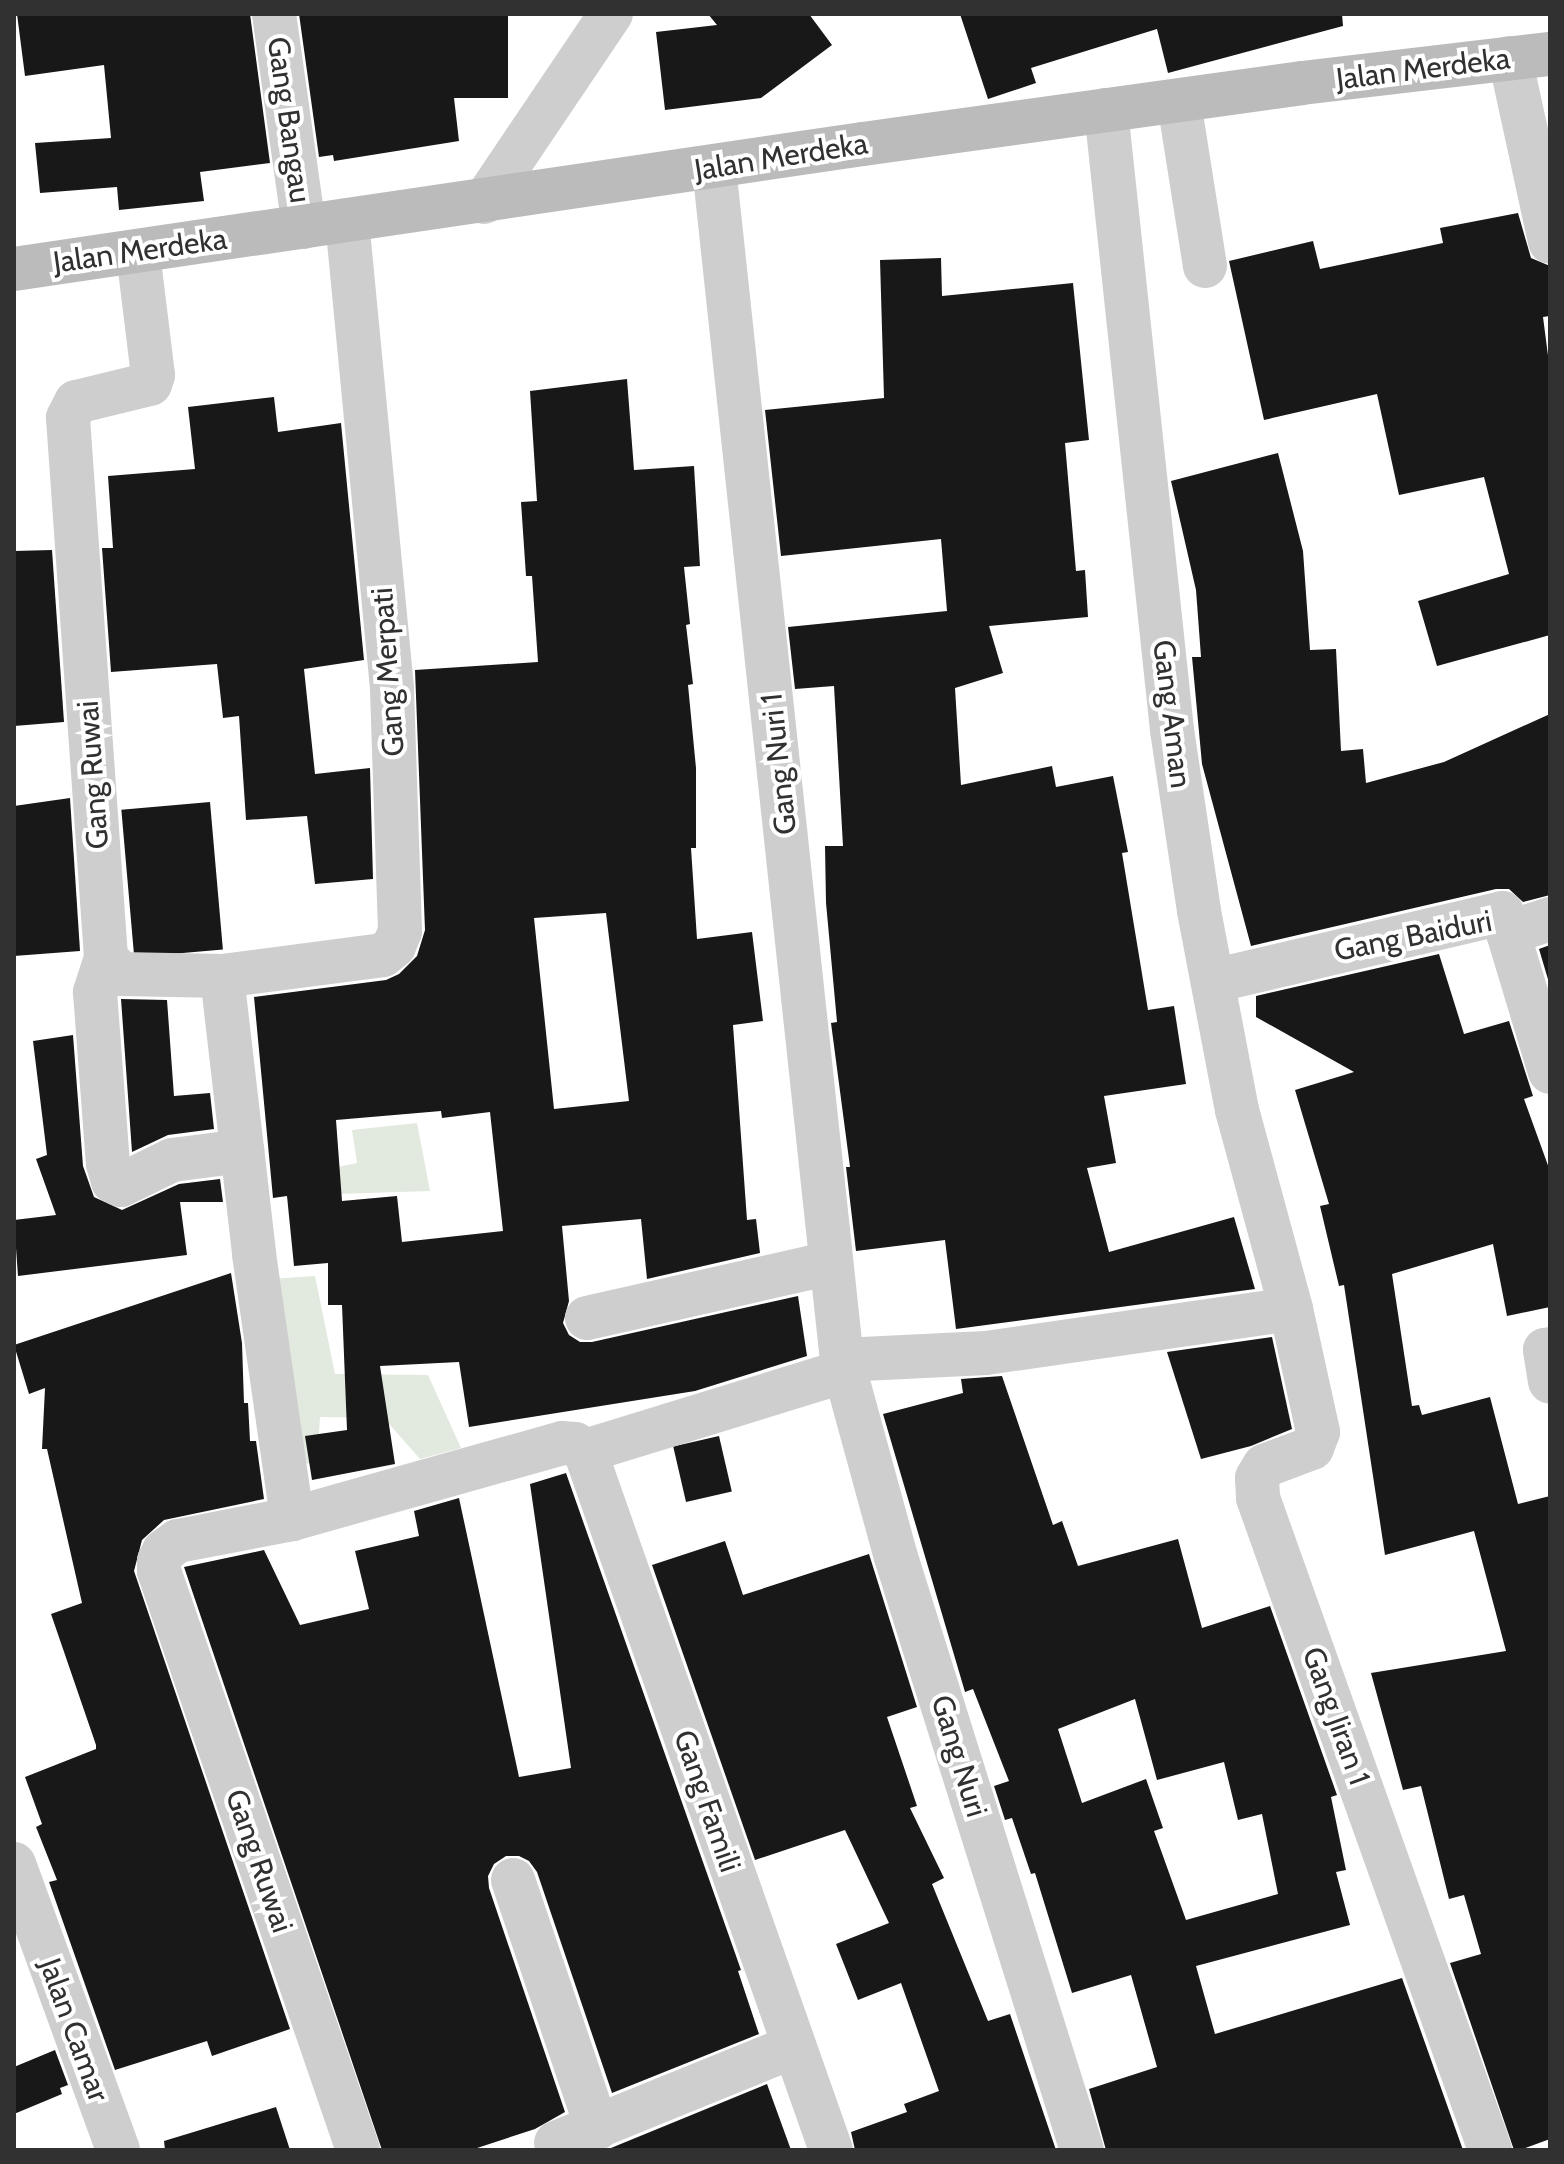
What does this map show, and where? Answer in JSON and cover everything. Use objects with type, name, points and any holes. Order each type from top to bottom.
[{"type":"street","name":"Gang Bangau","points":[[274,14],[304,227]]},
{"type":"street","points":[[484,202],[611,14]]},
{"type":"street","name":"Jalan Merdeka","points":[[14,269],[141,272],[304,227],[347,220],[1106,110],[1530,56]]},
{"type":"street","points":[[1530,56],[1550,242]]},
{"type":"street","points":[[1179,102],[1205,266]]},
{"type":"street","name":"Gang Aman","points":[[1106,110],[1172,730],[1237,1110],[1291,1309]]},
{"type":"street","name":"Gang Nuri 1","points":[[714,167],[844,1365]]},
{"type":"street","name":"Gang Merpati","points":[[222,976],[383,955],[394,946],[400,931],[392,688],[347,220]]},
{"type":"street","name":"Gang Ruwai","points":[[106,958],[68,418],[76,402],[146,388],[153,375],[141,272]]},
{"type":"street","name":"Gang Baiduri","points":[[1213,981],[1502,913],[1550,1072]]},
{"type":"street","points":[[1508,933],[1550,919]]},
{"type":"street","points":[[242,1151],[172,1160],[121,1185],[113,1181],[108,1164],[95,992],[106,958],[121,974],[222,976],[254,1254],[292,1519],[562,1443],[575,1444],[585,1451],[844,1365],[986,1353],[1291,1309]]},
{"type":"street","points":[[587,1318],[831,1263]]},
{"type":"street","name":"Gang Jiran 1","points":[[1291,1309],[1319,1436],[1312,1448],[1264,1466],[1257,1478],[1258,1498],[1490,2150]]},
{"type":"street","points":[[1550,1349],[1545,1350],[1550,1382]]},
{"type":"street","name":"Gang Nuri","points":[[844,1365],[896,1557],[1082,2150]]},
{"type":"street","name":"Gang Famili","points":[[585,1451],[831,2150]]},
{"type":"street","name":"Gang Ruwai","points":[[292,1519],[178,1541],[164,1551],[159,1571],[358,2150]]},
{"type":"street","name":"Jalan Camar","points":[[14,1864],[118,2150]]},
{"type":"street","points":[[513,1880],[597,2128]]},
{"type":"street","points":[[556,2143],[793,2047]]},
{"type":"shaded area","points":[[417,1123],[430,1191],[305,1195],[304,1174],[357,1163],[352,1130]]},
{"type":"shaded area","points":[[315,1276],[335,1374],[428,1375],[461,1448],[420,1459],[384,1418],[320,1417],[317,1464],[302,1463],[270,1279]]},
{"type":"building","points":[[17,14],[250,14],[270,163],[200,172],[204,201],[119,210],[117,187],[40,193],[35,143],[111,138],[104,65],[25,76]]},
{"type":"building","points":[[299,14],[508,14],[508,98],[454,98],[459,141],[334,161],[333,155],[319,157]]},
{"type":"building","points":[[708,14],[809,14],[832,45],[761,98],[665,110],[656,32],[717,25]]},
{"type":"building","points":[[960,14],[1342,14],[1343,26],[1168,73],[1157,29],[1031,68],[1036,83],[988,99]]},
{"type":"building","points":[[1518,213],[1531,258],[1550,266],[1550,316],[1543,317],[1550,371],[1550,635],[1437,666],[1418,601],[1509,574],[1484,477],[1399,495],[1377,394],[1264,420],[1229,261],[1313,241],[1320,269],[1443,243],[1440,228]]},
{"type":"building","points":[[941,258],[942,296],[1073,283],[1089,440],[1065,443],[1076,571],[1085,570],[1088,617],[989,626],[1003,673],[955,688],[961,785],[1052,766],[1056,787],[1113,776],[1128,852],[1122,853],[1148,1010],[1174,1006],[1186,1084],[1104,1096],[1116,1163],[1087,1168],[1109,1252],[1234,1217],[1255,1289],[956,1329],[945,1240],[856,1251],[846,1167],[850,1167],[831,1023],[837,1022],[826,903],[825,846],[843,846],[834,686],[795,689],[788,627],[947,611],[941,539],[781,556],[765,410],[884,398],[880,260]]},
{"type":"building","points":[[627,379],[634,470],[694,466],[700,566],[684,567],[690,624],[686,625],[693,684],[688,685],[696,768],[696,848],[691,848],[697,939],[752,932],[763,1021],[733,1025],[747,1220],[756,1219],[760,1253],[647,1279],[641,1219],[562,1226],[569,1301],[563,1323],[569,1335],[580,1342],[592,1342],[798,1296],[807,1356],[695,1391],[469,1427],[459,1362],[380,1366],[395,1464],[312,1480],[305,1436],[347,1430],[342,1305],[328,1305],[328,1263],[294,1266],[287,1196],[273,1198],[254,997],[386,980],[399,974],[417,956],[425,930],[415,670],[538,662],[532,576],[526,576],[521,502],[537,501],[530,391]],"holes":[[[606,913],[629,1101],[554,1109],[534,918]],[[441,1111],[442,1118],[490,1112],[503,1231],[402,1242],[397,1196],[342,1201],[336,1120]]]},
{"type":"building","points":[[274,397],[278,432],[341,423],[364,660],[304,669],[315,774],[370,768],[373,879],[315,884],[307,816],[246,820],[239,716],[223,718],[217,664],[111,672],[102,548],[113,548],[108,476],[195,469],[188,407]]},
{"type":"building","points":[[1278,453],[1303,551],[1310,650],[1336,649],[1341,751],[1363,749],[1366,783],[1444,762],[1550,714],[1550,895],[1523,902],[1509,889],[1496,889],[1251,946],[1202,764],[1192,657],[1201,657],[1196,590],[1171,481]]},
{"type":"building","points":[[52,550],[64,722],[14,726],[14,551]]},
{"type":"building","points":[[70,798],[80,951],[14,956],[14,806]]},
{"type":"building","points":[[210,802],[223,949],[134,957],[121,810]]},
{"type":"building","points":[[1550,945],[1550,986],[1539,949]]},
{"type":"building","points":[[1439,954],[1464,1034],[1509,1021],[1533,1096],[1524,1099],[1550,1171],[1550,1307],[1507,1316],[1493,1244],[1392,1274],[1412,1406],[1419,1405],[1422,1415],[1490,1397],[1518,1504],[1550,1496],[1550,2139],[1520,2150],[1514,2150],[1450,1963],[1481,1954],[1464,1895],[1449,1899],[1421,1786],[1403,1790],[1371,1673],[1506,1651],[1474,1531],[1385,1555],[1344,1285],[1339,1286],[1320,1206],[1329,1204],[1295,1090],[1354,1072],[1256,1017],[1256,996]]},
{"type":"building","points":[[121,999],[167,1000],[174,1096],[210,1093],[214,1129],[168,1135],[132,1152]]},
{"type":"building","points":[[73,1035],[83,1166],[94,1197],[122,1210],[179,1184],[220,1179],[223,1202],[180,1202],[187,1255],[18,1276],[14,1220],[56,1215],[36,1159],[47,1155],[33,1041]]},
{"type":"building","points":[[231,1273],[242,1343],[244,1403],[248,1403],[250,1441],[256,1441],[264,1499],[164,1520],[142,1540],[134,1571],[290,2029],[212,2056],[207,2041],[115,2070],[49,1882],[57,1880],[36,1827],[42,1824],[25,1777],[96,1749],[96,1745],[51,1614],[82,1603],[47,1449],[42,1449],[45,1388],[29,1394],[14,1345]]},
{"type":"building","points":[[1272,1337],[1292,1429],[1251,1446],[1201,1459],[1167,1352]]},
{"type":"building","points":[[1002,1376],[1053,1525],[1062,1521],[1078,1566],[1178,1539],[1202,1628],[1270,1606],[1337,1795],[1331,1797],[1346,1870],[1336,1872],[1350,1925],[1196,1966],[1215,2034],[1402,1978],[1463,2150],[1106,2150],[1089,2089],[1157,2067],[1131,1975],[1072,1993],[1035,1873],[1031,1874],[1012,1818],[1005,1820],[994,1786],[1009,1781],[973,1689],[965,1692],[883,1414],[963,1393],[961,1379]],"holes":[[[1135,1699],[1157,1780],[1224,1762],[1238,1820],[1262,1814],[1278,1894],[1186,1920],[1154,1831],[1163,1828],[1146,1779],[1082,1803],[1058,1729]]]},
{"type":"building","points":[[719,1436],[732,1492],[686,1502],[673,1447]]},
{"type":"building","points":[[566,1473],[741,1970],[738,1971],[759,2034],[612,2093],[537,1872],[529,1861],[519,1856],[506,1856],[494,1864],[488,1876],[489,1888],[565,2112],[535,2129],[471,2150],[382,2150],[184,1567],[264,1550],[300,1625],[369,1609],[355,1551],[419,1536],[414,1511],[459,1498],[519,1777],[571,1768],[530,1484]]},
{"type":"building","points":[[725,1541],[743,1595],[869,1554],[917,1707],[887,1717],[917,1806],[910,1808],[944,1878],[932,1884],[988,2021],[1010,2014],[1056,2150],[855,2150],[851,2132],[907,2112],[904,2104],[939,2091],[901,1983],[858,2000],[836,1944],[889,1923],[845,1830],[755,1860],[652,1565]]},
{"type":"building","points":[[55,2050],[68,2085],[60,2088],[62,2094],[14,2114],[14,2067]]},
{"type":"building","points":[[767,2084],[791,2150],[608,2150],[611,2148]]},
{"type":"building","points":[[276,2107],[290,2150],[165,2150],[164,2141]]}]
